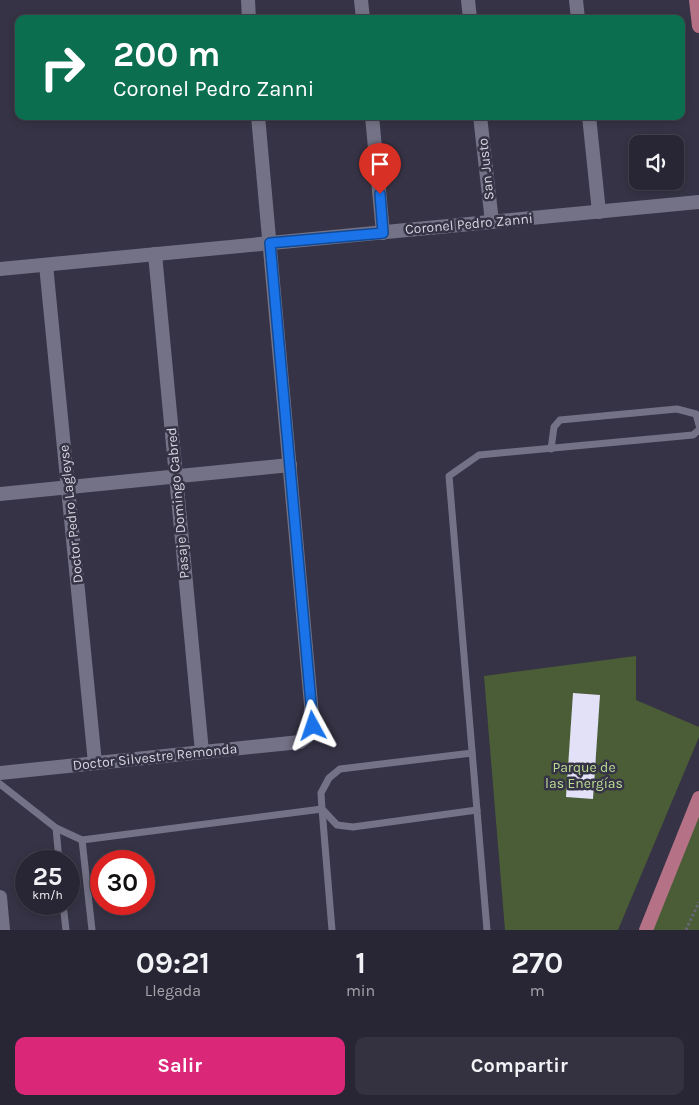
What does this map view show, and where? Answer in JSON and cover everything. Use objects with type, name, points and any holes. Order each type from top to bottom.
[{"type":"main road","points":[[696,0],[699,26]]},
{"type":"main road","points":[[646,930],[699,798]]},
{"type":"street","points":[[248,0],[249,15]]},
{"type":"street","points":[[361,0],[363,15]]},
{"type":"street","points":[[468,0],[470,15]]},
{"type":"street","points":[[576,0],[578,15]]},
{"type":"street","points":[[0,494],[290,465],[258,120]]},
{"type":"street","points":[[372,120],[383,233]]},
{"type":"street","name":"San Justo","points":[[480,120],[492,222]]},
{"type":"street","points":[[589,120],[599,212]]},
{"type":"street","name":"Coronel Pedro Zanni","points":[[0,269],[699,202]]},
{"type":"street","name":"Pasaje Domingo Cabred","points":[[154,254],[202,752]]},
{"type":"street","name":"Doctor Pedro Lagleyse","points":[[46,265],[96,763]]},
{"type":"street","name":"Doctor Silvestre Remonda","points":[[0,773],[300,742],[308,736],[313,726],[290,465]]},
{"type":"street","points":[[0,897],[3,930]]},
{"type":"lane","points":[[551,449],[554,427],[560,420],[677,409],[696,414],[699,425]]},
{"type":"lane","points":[[487,930],[449,476],[479,455],[693,435],[699,430]]},
{"type":"lane","points":[[332,930],[321,793],[329,778],[340,769],[472,752]]},
{"type":"lane","points":[[0,784],[56,828],[82,840],[322,809]]},
{"type":"lane","points":[[322,809],[337,824],[353,828],[477,810]]},
{"type":"lane","points":[[56,828],[58,850]]},
{"type":"lane","points":[[82,840],[92,930]]},
{"type":"lane","points":[[64,915],[66,930]]},
{"type":"path","points":[[686,930],[699,902]]},
{"type":"green space","name":"Parque de las Energías","points":[[636,656],[636,700],[699,727],[699,737],[618,930],[505,930],[484,676]]},
{"type":"green space","points":[[699,798],[699,930],[646,930]]},
{"type":"building","points":[[573,693],[600,695],[593,799],[566,797]]},
{"type":"route","points":[[313,726],[270,243],[383,233],[380,194]]}]
